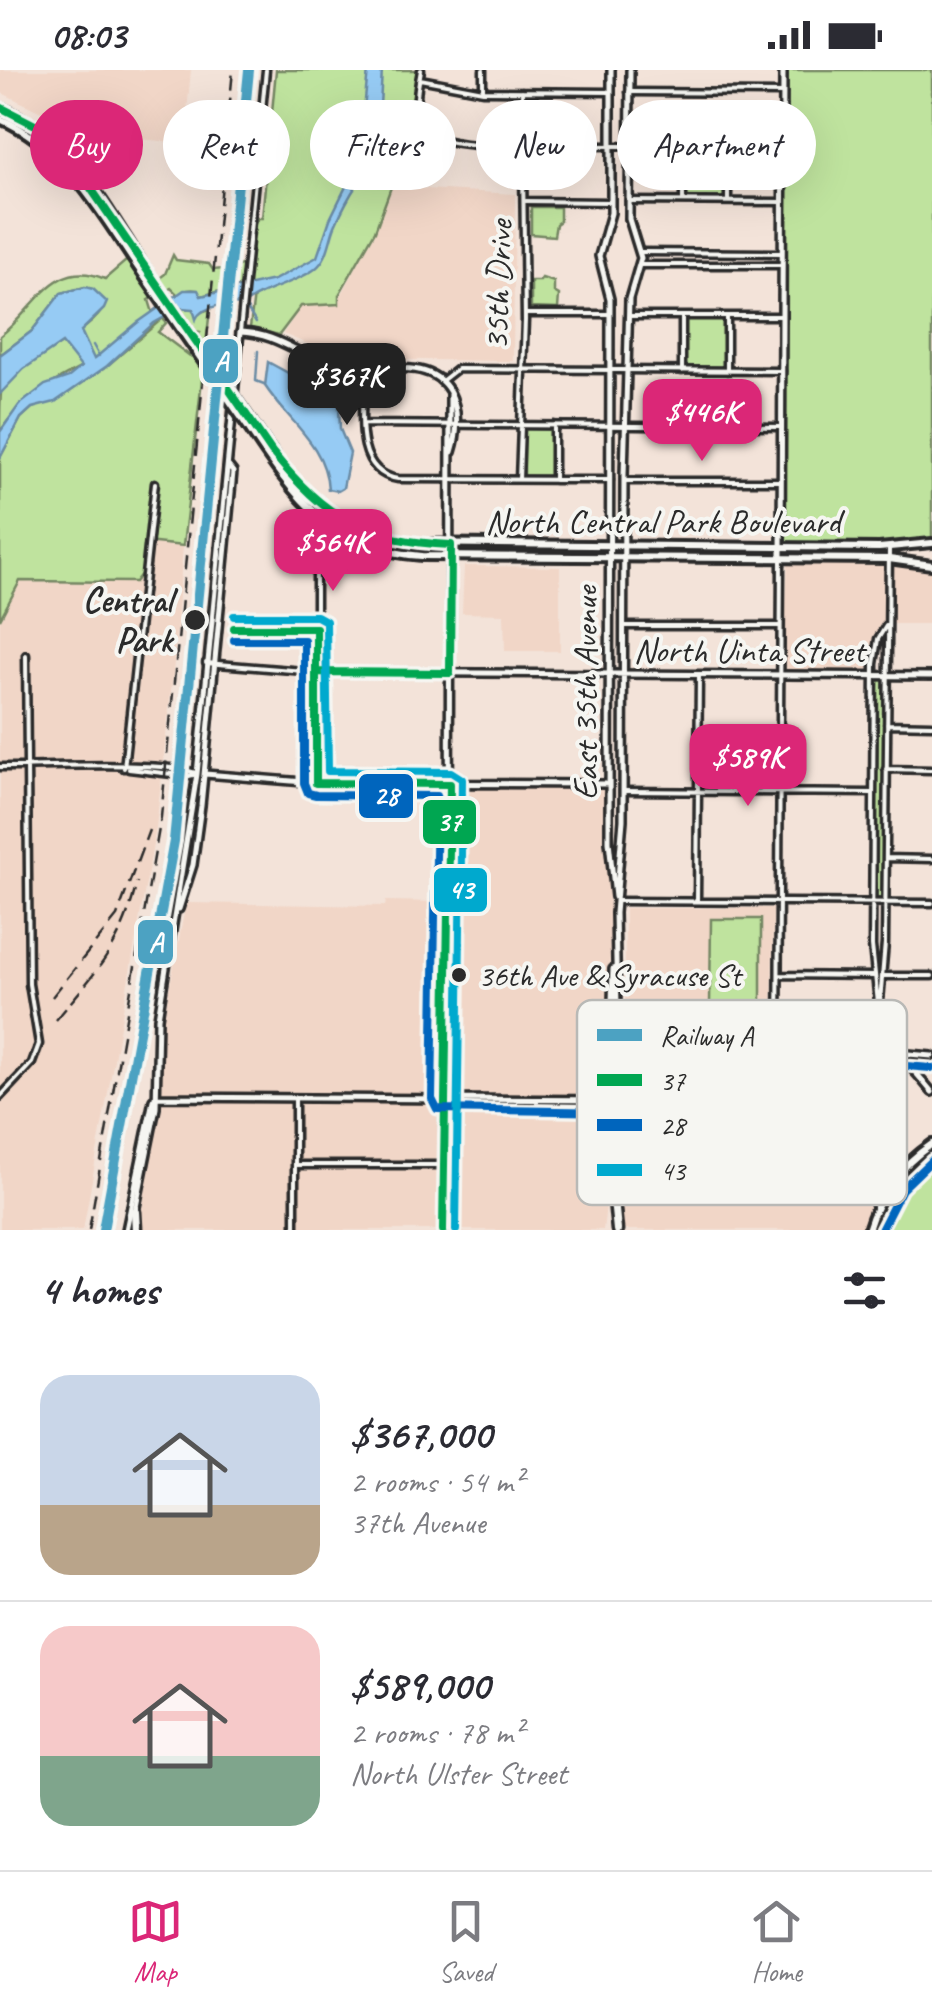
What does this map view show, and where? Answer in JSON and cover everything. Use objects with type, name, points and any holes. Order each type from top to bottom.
[{"type":"main road","name":"North Central Park Boulevard","points":[[0,107],[39,127],[63,149],[250,430],[296,494],[335,530],[382,550],[451,556],[890,558],[932,566]]},
{"type":"main road","name":"North Central Park Boulevard","points":[[0,119],[36,139],[67,168],[295,483],[328,513],[387,540],[890,548],[932,543]]},
{"type":"main road","points":[[907,1164],[932,1144]]},
{"type":"main road","points":[[868,1230],[877,1205]]},
{"type":"main road","points":[[131,1230],[135,1212]]},
{"type":"street","points":[[201,774],[206,663],[224,472],[229,467],[266,70]]},
{"type":"street","points":[[421,70],[414,106],[422,127],[435,137],[476,144]]},
{"type":"street","points":[[483,70],[483,91]]},
{"type":"street","name":"East 35th Avenue","points":[[611,70],[610,224],[598,256],[610,294],[609,847],[616,901]]},
{"type":"street","name":"East 35th Avenue","points":[[629,100],[630,70]]},
{"type":"street","points":[[783,70],[783,100]]},
{"type":"street","points":[[420,79],[483,91],[611,92]]},
{"type":"street","name":"35th Drive","points":[[522,91],[522,100]]},
{"type":"street","points":[[629,92],[783,93]]},
{"type":"street","points":[[597,146],[617,146]]},
{"type":"street","name":"35th Drive","points":[[519,480],[524,190]]},
{"type":"street","name":"East 35th Avenue","points":[[615,1000],[616,901],[622,851],[622,557],[628,316],[629,294],[640,264],[630,224],[628,190]]},
{"type":"street","points":[[683,190],[683,201]]},
{"type":"street","points":[[728,190],[728,202]]},
{"type":"street","points":[[778,1000],[782,190]]},
{"type":"street","points":[[628,200],[782,202]]},
{"type":"street","points":[[525,201],[611,202]]},
{"type":"street","points":[[640,252],[782,253]]},
{"type":"street","points":[[640,264],[782,266]]},
{"type":"street","points":[[525,314],[610,314]]},
{"type":"street","points":[[628,316],[782,316]]},
{"type":"street","points":[[682,316],[682,371]]},
{"type":"street","points":[[727,316],[727,371]]},
{"type":"street","points":[[240,332],[268,335],[331,366],[421,370],[442,380],[456,402],[452,424],[443,1230]]},
{"type":"street","points":[[442,380],[457,369],[782,371]]},
{"type":"street","points":[[364,370],[366,455],[376,470],[392,478],[611,480]]},
{"type":"street","points":[[364,424],[782,427]]},
{"type":"street","points":[[554,425],[554,480]]},
{"type":"street","points":[[135,1212],[156,1108],[158,1023],[201,774],[233,472],[229,467]]},
{"type":"street","points":[[624,480],[781,481]]},
{"type":"street","points":[[124,768],[155,483]]},
{"type":"street","points":[[880,1000],[886,903],[890,548]]},
{"type":"street","points":[[316,560],[316,783]]},
{"type":"street","points":[[623,626],[780,626]]},
{"type":"street","points":[[877,1000],[872,902],[874,676],[875,650],[887,626]]},
{"type":"street","points":[[0,1097],[32,1063],[38,1048],[29,984],[26,655]]},
{"type":"street","name":"North Uinta Street","points":[[206,663],[316,672],[932,676]]},
{"type":"street","points":[[697,902],[699,675]]},
{"type":"street","points":[[886,724],[932,725]]},
{"type":"street","points":[[0,767],[166,767],[201,774],[316,783],[609,784]]},
{"type":"street","points":[[886,769],[932,770]]},
{"type":"street","points":[[623,791],[873,793]]},
{"type":"street","points":[[886,858],[932,858]]},
{"type":"street","points":[[616,901],[932,903]]},
{"type":"street","points":[[449,935],[454,949],[452,1230]]},
{"type":"street","points":[[778,975],[874,976]]},
{"type":"street","points":[[882,976],[932,976]]},
{"type":"street","points":[[907,1055],[932,1056]]},
{"type":"street","points":[[907,1065],[932,1092]]},
{"type":"street","points":[[155,1097],[577,1100]]},
{"type":"street","points":[[131,1230],[155,1097]]},
{"type":"street","points":[[294,1230],[295,1098]]},
{"type":"street","points":[[295,1164],[452,1166]]},
{"type":"shaded area","points":[[0,70],[191,70],[188,100],[163,100],[163,141],[143,139],[143,100],[30,100],[30,107],[0,92]]},
{"type":"shaded area","points":[[390,190],[515,194],[513,361],[345,359],[283,334],[301,306],[342,294],[375,231]]},
{"type":"shaded area","points":[[145,542],[183,546],[174,663],[156,828],[83,1230],[0,1230],[0,619],[20,581],[134,582],[142,572]]},
{"type":"shaded area","points":[[788,563],[882,563],[886,568],[901,563],[932,571],[932,624],[881,624],[874,640],[870,671],[787,673],[783,669]]},
{"type":"shaded area","points":[[464,566],[560,567],[560,651],[505,651],[504,614],[462,613]]},
{"type":"shaded area","points":[[459,787],[602,788],[606,792],[609,1000],[577,1000],[577,1205],[606,1205],[603,1230],[454,1230]]},
{"type":"shaded area","points":[[386,901],[442,902],[441,1230],[138,1230],[162,1102],[161,1032],[186,903],[385,906]]},
{"type":"shaded area","points":[[625,908],[773,908],[772,1000],[625,1000]]},
{"type":"shaded area","points":[[620,1205],[872,1205],[863,1230],[620,1230]]},
{"type":"green space","points":[[276,70],[418,70],[412,100],[310,100],[310,190],[390,190],[375,231],[339,295],[339,304],[301,306],[279,335],[250,328],[255,286],[201,296],[192,290],[179,296],[171,288],[149,300],[153,313],[111,349],[32,396],[0,432],[1,393],[9,381],[85,327],[106,303],[93,289],[85,287],[61,293],[32,331],[0,355],[0,336],[47,288],[72,274],[105,279],[127,260],[146,288],[165,274],[173,255],[176,260],[209,264],[213,270],[235,268],[250,260],[253,228],[262,218],[265,190],[290,190],[290,100],[273,100]]},
{"type":"green space","points":[[786,70],[932,70],[932,538],[907,543],[785,543],[786,190],[816,190],[816,100],[786,100]]},
{"type":"green space","points":[[686,190],[724,190],[724,198],[686,198]]},
{"type":"green space","points":[[531,207],[560,207],[554,236],[531,234]]},
{"type":"green space","points":[[542,278],[554,282],[554,292],[559,295],[558,309],[531,308],[531,281]]},
{"type":"green space","points":[[193,309],[195,314],[210,309],[183,546],[145,542],[142,573],[135,582],[20,581],[0,619],[0,458],[21,418],[32,408],[62,397],[107,366],[163,318],[166,323],[158,332],[190,356],[200,332],[190,330],[178,310]]},
{"type":"green space","points":[[685,319],[724,319],[724,368],[685,368]]},
{"type":"green space","points":[[524,428],[552,428],[551,476],[524,476]]},
{"type":"green space","points":[[876,680],[885,680],[882,899],[875,898]]},
{"type":"green space","points":[[711,919],[761,919],[761,1000],[710,1000]]},
{"type":"green space","points":[[932,1148],[932,1230],[875,1230],[883,1205],[907,1205],[907,1171]]},
{"type":"water","points":[[368,70],[382,70],[380,100],[365,100]]},
{"type":"water","points":[[344,190],[354,190],[320,265],[243,306],[216,306],[196,319],[193,309],[181,308],[154,323],[107,366],[55,402],[32,408],[21,418],[0,458],[0,432],[19,405],[45,385],[69,377],[81,367],[62,343],[24,369],[0,394],[0,355],[32,331],[61,293],[85,287],[107,302],[81,331],[94,359],[184,290],[198,290],[201,296],[274,280],[317,257]]},
{"type":"water","points":[[268,362],[292,375],[338,384],[340,429],[350,453],[343,488],[338,491],[328,489],[326,473],[313,446],[265,386]]},
{"type":"waterway","points":[[244,304],[256,323]]},
{"type":"waterway","points":[[93,345],[99,356]]},
{"type":"waterway","points":[[258,351],[256,381],[264,384]]},
{"type":"railway","points":[[89,1230],[161,817],[233,70]]},
{"type":"railway","points":[[52,997],[117,916],[149,830]]},
{"type":"railway","points":[[56,1020],[115,941],[137,882]]},
{"type":"rail line","name":"A","points":[[103,1230],[174,841],[249,70]]},
{"type":"transit line","name":"37","points":[[0,107],[39,127],[68,155],[272,452],[311,494],[330,510],[371,531],[421,543],[451,545],[450,673],[316,672]]},
{"type":"transit line","name":"43","points":[[234,616],[317,616],[326,621],[328,771],[451,772],[462,779],[456,1230]]},
{"type":"transit line","name":"37","points":[[234,628],[316,628],[316,783],[450,784],[443,1230]]},
{"type":"transit line","name":"28","points":[[234,640],[304,640],[304,783],[308,793],[437,796],[432,1099],[437,1109],[577,1111]]},
{"type":"transit line","name":"28","points":[[907,1066],[931,1068]]},
{"type":"transit line","name":"28","points":[[907,1184],[932,1160]]},
{"type":"transit line","name":"28","points":[[881,1230],[894,1205]]},
{"type":"place","name":"Central Park","points":[[195,620]]},
{"type":"place","name":"36th Ave & Syracuse St","points":[[459,975]]}]
